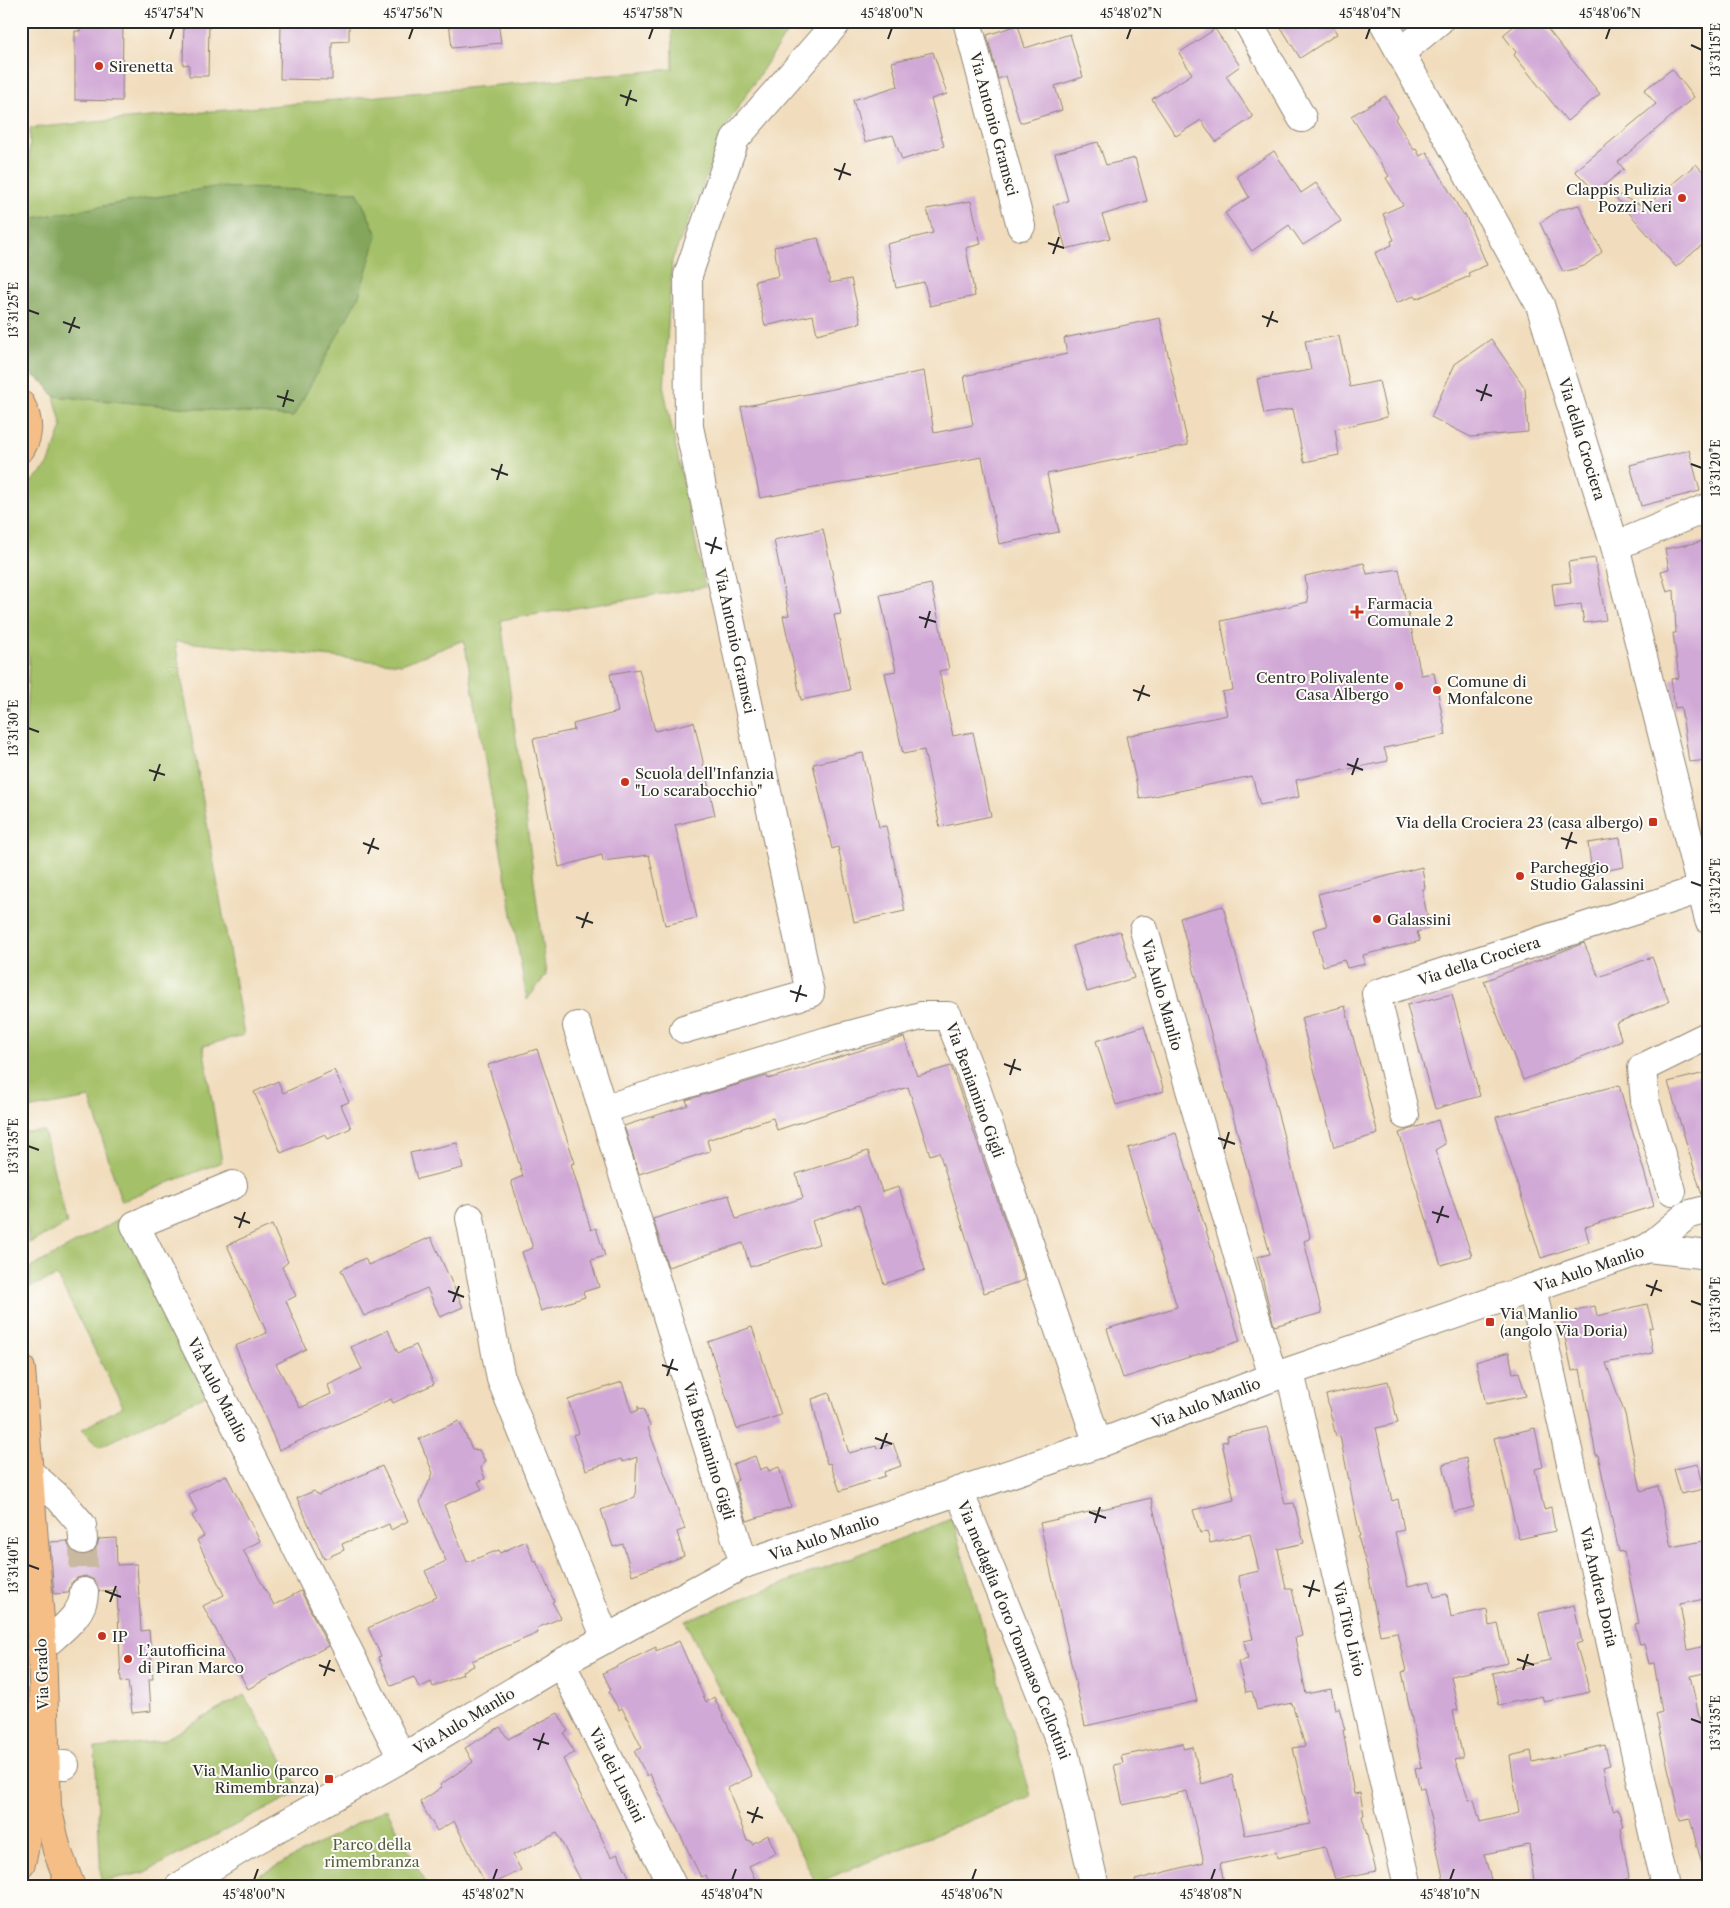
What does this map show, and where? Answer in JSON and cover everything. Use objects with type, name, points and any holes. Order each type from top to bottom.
[{"type":"main road","points":[[21,405],[27,416],[28,428],[21,448]]},
{"type":"main road","name":"Via Grado","points":[[21,1369],[42,1647],[55,1764],[47,1807],[57,1850],[71,1887]]},
{"type":"main road","name":"Via Grado","points":[[21,1723],[26,1816],[24,1854],[21,1863]]},
{"type":"street","name":"Via Antonio Gramsci","points":[[684,1029],[810,993],[689,427],[688,275],[735,139],[838,21]]},
{"type":"street","name":"Via Antonio Gramsci","points":[[967,21],[1021,226]]},
{"type":"street","points":[[1247,21],[1302,118]]},
{"type":"street","name":"Via della Crociera","points":[[1383,21],[1540,305],[1615,546],[1709,920]]},
{"type":"street","points":[[1400,53],[1439,21]]},
{"type":"street","points":[[1615,546],[1709,507]]},
{"type":"street","name":"Via della Crociera","points":[[1405,1116],[1376,994],[1701,889]]},
{"type":"street","name":"Via Aulo Manlio","points":[[1144,930],[1282,1374]]},
{"type":"street","name":"Via Beniamino Gigli","points":[[604,1109],[827,1041],[921,1016],[948,1016],[971,1072],[1098,1444]]},
{"type":"street","name":"Via Beniamino Gigli","points":[[577,1026],[744,1564]]},
{"type":"street","points":[[1672,1191],[1645,1101],[1642,1068],[1709,1035]]},
{"type":"street","name":"Via Aulo Manlio","points":[[233,1185],[135,1225],[402,1758]]},
{"type":"street","points":[[1648,1248],[1687,1215],[1709,1209]]},
{"type":"street","points":[[470,1218],[501,1379],[606,1639]]},
{"type":"street","name":"Via Aulo Manlio","points":[[177,1885],[402,1758],[561,1663],[744,1564],[1098,1444],[1282,1374],[1648,1248],[1709,1255]]},
{"type":"street","name":"Via Andrea Doria","points":[[1532,1288],[1665,1887]]},
{"type":"street","name":"Via Tito Livio","points":[[1282,1374],[1408,1887]]},
{"type":"street","points":[[30,1473],[60,1499],[82,1525],[83,1540]]},
{"type":"street","name":"Via medaglia d'oro Tommaso Cellottini","points":[[959,1491],[1064,1752],[1095,1887]]},
{"type":"street","points":[[42,1647],[70,1622],[85,1601],[84,1592]]},
{"type":"street","name":"Via dei Lussini","points":[[561,1663],[673,1887]]},
{"type":"green space","points":[[672,21],[780,21],[788,31],[729,121],[672,260],[664,390],[705,587],[501,620],[546,975],[527,1000],[464,640],[402,664],[175,641],[244,1035],[203,1046],[222,1162],[121,1201],[90,1098],[21,1110],[21,827],[29,656],[21,648],[21,501],[24,489],[48,465],[62,427],[54,396],[293,417],[377,235],[357,192],[215,187],[28,219],[30,128],[673,69]]},
{"type":"green space","points":[[215,187],[357,192],[377,235],[359,296],[293,417],[54,396],[44,383],[25,370],[28,219]]},
{"type":"green space","points":[[44,1131],[67,1224],[29,1243],[21,1173],[21,1132]]},
{"type":"green space","points":[[125,1216],[144,1272],[206,1395],[99,1447],[81,1430],[123,1406],[57,1276],[30,1287],[30,1268]]},
{"type":"green space","points":[[952,1519],[1031,1796],[816,1883],[685,1621]]},
{"type":"green space","points":[[244,1695],[301,1791],[143,1873],[101,1881],[95,1748],[162,1741]]},
{"type":"green space","name":"Parco della rimembranza","points":[[386,1808],[428,1887],[237,1887]]},
{"type":"building","name":"Sirenetta","points":[[79,21],[123,21],[122,101],[75,100],[75,31],[80,31]]},
{"type":"building","points":[[209,21],[208,76],[189,76],[189,64],[183,65],[184,22]]},
{"type":"building","points":[[281,21],[349,21],[349,41],[332,42],[332,80],[280,79]]},
{"type":"building","points":[[449,21],[498,21],[501,43],[452,48]]},
{"type":"building","points":[[1277,21],[1330,21],[1337,34],[1300,58]]},
{"type":"building","points":[[1520,21],[1541,21],[1600,94],[1567,121],[1514,55],[1516,52],[1503,35]]},
{"type":"building","points":[[1018,25],[1025,48],[1070,34],[1083,77],[1055,86],[1062,110],[1020,123],[1006,76],[998,79],[987,35]]},
{"type":"building","points":[[1215,29],[1240,66],[1226,76],[1253,117],[1216,142],[1201,120],[1176,136],[1152,99],[1192,74],[1179,53]]},
{"type":"building","points":[[933,52],[947,94],[931,99],[944,146],[902,160],[893,135],[865,142],[853,100],[898,86],[892,62]]},
{"type":"building","points":[[1672,69],[1694,97],[1618,162],[1624,169],[1596,192],[1575,171],[1656,104],[1644,90]]},
{"type":"building","points":[[1385,96],[1398,117],[1395,119],[1414,150],[1416,149],[1420,156],[1427,152],[1463,215],[1465,214],[1487,265],[1468,273],[1470,276],[1416,299],[1414,296],[1396,303],[1375,253],[1392,245],[1391,241],[1394,240],[1383,214],[1403,205],[1386,178],[1389,176],[1351,116]]},
{"type":"building","points":[[1098,142],[1106,165],[1135,158],[1147,201],[1102,215],[1110,238],[1066,249],[1053,206],[1068,201],[1055,153]]},
{"type":"building","points":[[1274,151],[1301,193],[1316,183],[1341,221],[1303,245],[1289,225],[1252,251],[1225,213],[1249,197],[1237,176]]},
{"type":"building","name":"Clappis Pulizia Pozzi Neri","points":[[1696,164],[1709,179],[1709,239],[1676,267],[1610,191],[1645,207]]},
{"type":"building","points":[[971,201],[981,244],[966,248],[975,296],[930,306],[924,282],[896,288],[887,244],[933,233],[927,209]]},
{"type":"building","points":[[1579,205],[1602,252],[1584,266],[1563,272],[1540,223],[1559,210]]},
{"type":"building","points":[[818,238],[830,283],[851,279],[861,323],[817,334],[813,315],[765,326],[755,281],[779,276],[774,247]]},
{"type":"building","points":[[1160,318],[1188,445],[1047,474],[1059,532],[999,544],[982,457],[760,498],[741,407],[924,371],[934,433],[973,425],[964,376],[1067,354],[1064,338]]},
{"type":"building","points":[[1339,336],[1350,387],[1379,381],[1387,417],[1335,429],[1339,455],[1304,462],[1293,409],[1264,414],[1257,379],[1311,370],[1305,341]]},
{"type":"building","points":[[1491,339],[1525,388],[1528,432],[1471,437],[1431,417],[1455,364]]},
{"type":"building","points":[[1689,450],[1700,491],[1641,506],[1630,465]]},
{"type":"building","points":[[823,529],[841,614],[834,615],[850,690],[801,700],[783,616],[789,615],[774,540]]},
{"type":"building","points":[[1705,541],[1709,557],[1709,581],[1704,582],[1709,618],[1709,760],[1689,762],[1681,707],[1675,708],[1671,679],[1679,678],[1673,633],[1676,633],[1674,590],[1667,592],[1661,571],[1669,569],[1665,549]]},
{"type":"building","points":[[1595,558],[1606,620],[1584,623],[1581,604],[1555,608],[1552,584],[1571,582],[1568,562]]},
{"type":"building","name":"Centro Polivalente Casa Albergo","points":[[1364,563],[1367,574],[1399,569],[1421,675],[1434,673],[1446,735],[1384,748],[1388,761],[1296,780],[1299,797],[1260,805],[1252,776],[1140,799],[1126,736],[1227,715],[1222,692],[1233,690],[1221,621],[1308,602],[1305,576]]},
{"type":"building","points":[[931,584],[949,669],[939,671],[953,736],[973,732],[991,816],[940,827],[924,750],[903,754],[885,673],[896,671],[880,595]]},
{"type":"building","name":"Scuola dell'Infanzia \"Lo scarabocchio\"","points":[[639,669],[655,731],[694,722],[715,815],[675,825],[697,918],[665,925],[649,855],[603,861],[602,855],[559,867],[533,739],[574,730],[573,724],[618,712],[610,674]]},
{"type":"building","points":[[863,753],[879,827],[886,826],[905,911],[854,922],[838,847],[832,849],[813,764]]},
{"type":"building","points":[[1620,838],[1624,867],[1592,873],[1588,843]]},
{"type":"building","name":"Galassini","points":[[1422,867],[1425,888],[1423,889],[1423,896],[1430,928],[1417,932],[1420,941],[1363,955],[1365,964],[1347,968],[1344,960],[1323,966],[1313,930],[1327,926],[1318,894]]},
{"type":"building","points":[[1223,906],[1310,1236],[1309,1239],[1304,1241],[1322,1313],[1274,1326],[1257,1257],[1270,1254],[1180,918]]},
{"type":"building","points":[[1120,931],[1134,978],[1087,992],[1073,946]]},
{"type":"building","points":[[1584,943],[1599,977],[1652,957],[1669,1002],[1616,1023],[1622,1041],[1523,1080],[1484,981]]},
{"type":"building","points":[[1452,994],[1480,1096],[1435,1109],[1407,1005]]},
{"type":"building","points":[[1345,1006],[1378,1134],[1334,1147],[1301,1018]]},
{"type":"building","points":[[1144,1026],[1164,1091],[1116,1105],[1096,1041]]},
{"type":"building","points":[[904,1037],[917,1076],[951,1066],[1025,1280],[984,1293],[939,1152],[930,1155],[908,1087],[777,1130],[773,1118],[707,1140],[710,1151],[639,1174],[624,1126],[688,1105],[686,1100],[767,1076],[768,1079]]},
{"type":"building","points":[[537,1049],[575,1163],[571,1164],[591,1230],[596,1228],[605,1256],[591,1260],[599,1287],[583,1292],[585,1297],[541,1311],[522,1252],[533,1248],[511,1181],[523,1176],[488,1065]]},
{"type":"building","points":[[334,1070],[349,1102],[341,1105],[351,1128],[328,1139],[325,1134],[281,1153],[254,1092],[278,1081],[283,1093]]},
{"type":"building","points":[[1709,1072],[1709,1194],[1702,1195],[1668,1082]]},
{"type":"building","points":[[1619,1085],[1654,1206],[1585,1227],[1589,1242],[1541,1258],[1496,1117]]},
{"type":"building","points":[[1438,1120],[1445,1144],[1435,1150],[1472,1256],[1441,1265],[1399,1133]]},
{"type":"building","points":[[1176,1133],[1240,1341],[1123,1378],[1107,1329],[1177,1307],[1128,1148]]},
{"type":"building","points":[[457,1143],[463,1168],[417,1179],[410,1153]]},
{"type":"building","points":[[868,1151],[882,1192],[899,1187],[925,1270],[884,1284],[859,1205],[812,1221],[819,1244],[750,1267],[743,1243],[668,1267],[653,1219],[729,1195],[736,1219],[803,1198],[796,1174]]},
{"type":"building","points":[[272,1225],[288,1262],[282,1267],[296,1296],[286,1301],[306,1349],[276,1364],[300,1408],[331,1394],[328,1385],[362,1369],[351,1347],[388,1330],[398,1353],[416,1345],[434,1384],[393,1403],[391,1399],[279,1450],[235,1346],[267,1333],[227,1245]]},
{"type":"building","points":[[431,1237],[463,1307],[440,1317],[427,1288],[364,1316],[341,1270],[365,1258],[368,1265]]},
{"type":"building","points":[[1647,1304],[1653,1327],[1649,1328],[1653,1353],[1606,1363],[1625,1414],[1641,1491],[1658,1486],[1671,1547],[1709,1540],[1709,1598],[1680,1604],[1688,1650],[1709,1645],[1709,1672],[1690,1676],[1709,1760],[1709,1865],[1702,1865],[1690,1819],[1680,1821],[1656,1714],[1662,1712],[1654,1663],[1649,1664],[1644,1644],[1640,1645],[1635,1624],[1639,1623],[1624,1551],[1619,1552],[1598,1455],[1596,1455],[1580,1369],[1572,1371],[1561,1318],[1577,1314],[1576,1310],[1595,1306],[1597,1316]]},
{"type":"building","points":[[752,1327],[781,1415],[737,1429],[708,1342]]},
{"type":"building","points":[[1509,1352],[1513,1373],[1519,1372],[1526,1396],[1486,1404],[1476,1362]]},
{"type":"building","points":[[1388,1381],[1398,1423],[1376,1428],[1392,1501],[1398,1499],[1404,1530],[1395,1532],[1408,1586],[1430,1581],[1434,1597],[1447,1594],[1451,1617],[1487,1609],[1489,1626],[1498,1624],[1507,1663],[1451,1676],[1458,1710],[1453,1711],[1463,1758],[1455,1760],[1469,1800],[1474,1799],[1480,1822],[1519,1813],[1510,1756],[1531,1751],[1533,1762],[1605,1745],[1610,1765],[1603,1767],[1613,1810],[1618,1808],[1623,1827],[1620,1828],[1629,1878],[1623,1880],[1625,1887],[1540,1887],[1539,1880],[1534,1881],[1529,1845],[1484,1854],[1493,1887],[1445,1887],[1424,1788],[1420,1789],[1415,1769],[1422,1767],[1402,1672],[1406,1671],[1397,1632],[1380,1635],[1367,1567],[1358,1537],[1360,1536],[1340,1436],[1336,1437],[1326,1395]]},
{"type":"building","points":[[622,1382],[632,1413],[638,1410],[638,1406],[640,1410],[643,1409],[650,1426],[648,1428],[685,1529],[677,1532],[684,1556],[632,1575],[623,1544],[613,1547],[601,1510],[635,1497],[637,1457],[623,1462],[621,1459],[586,1470],[573,1435],[579,1433],[568,1400]]},
{"type":"building","points":[[829,1393],[849,1453],[876,1446],[877,1449],[893,1443],[901,1466],[884,1472],[885,1476],[840,1491],[830,1463],[827,1464],[812,1399]]},
{"type":"building","points":[[459,1421],[472,1449],[479,1450],[485,1461],[481,1468],[485,1479],[478,1482],[482,1489],[444,1505],[467,1562],[499,1550],[500,1553],[526,1541],[534,1562],[536,1561],[554,1601],[552,1602],[561,1618],[537,1628],[538,1633],[472,1661],[474,1666],[462,1671],[463,1674],[433,1687],[431,1682],[419,1688],[414,1677],[391,1686],[378,1657],[381,1656],[368,1628],[437,1597],[425,1571],[446,1561],[420,1502],[433,1473],[419,1439]]},
{"type":"building","points":[[1267,1427],[1285,1504],[1294,1503],[1304,1543],[1278,1549],[1286,1589],[1292,1589],[1302,1636],[1295,1638],[1306,1694],[1331,1689],[1335,1709],[1339,1708],[1345,1730],[1343,1730],[1354,1794],[1360,1793],[1364,1815],[1362,1816],[1376,1871],[1335,1879],[1325,1847],[1277,1858],[1276,1852],[1220,1864],[1225,1887],[1136,1887],[1135,1880],[1204,1862],[1187,1791],[1123,1805],[1114,1765],[1123,1763],[1121,1756],[1183,1743],[1183,1749],[1193,1747],[1202,1784],[1232,1775],[1245,1835],[1311,1824],[1293,1748],[1305,1746],[1292,1703],[1257,1710],[1252,1691],[1246,1692],[1238,1662],[1248,1659],[1244,1641],[1253,1639],[1238,1576],[1259,1571],[1250,1534],[1210,1543],[1207,1531],[1200,1533],[1193,1510],[1234,1500],[1222,1442],[1228,1441],[1227,1436]]},
{"type":"building","points":[[1535,1428],[1543,1467],[1535,1469],[1544,1509],[1551,1507],[1555,1531],[1519,1539],[1494,1438]]},
{"type":"building","points":[[755,1456],[760,1470],[767,1467],[769,1471],[779,1467],[791,1507],[747,1521],[735,1482],[738,1480],[733,1464]]},
{"type":"building","points":[[1466,1458],[1474,1507],[1454,1512],[1443,1464]]},
{"type":"building","points":[[1698,1464],[1704,1489],[1681,1494],[1674,1469]]},
{"type":"building","points":[[382,1466],[408,1521],[391,1530],[389,1524],[342,1544],[344,1550],[324,1559],[297,1498],[314,1491],[318,1495]]},
{"type":"building","points":[[226,1475],[260,1541],[243,1550],[274,1605],[301,1591],[328,1646],[248,1689],[203,1606],[224,1595],[197,1540],[204,1536],[192,1516],[197,1512],[188,1494]]},
{"type":"building","points":[[1151,1498],[1197,1701],[1085,1726],[1040,1523]]},
{"type":"building","points":[[116,1538],[117,1565],[137,1564],[141,1631],[149,1630],[153,1679],[149,1679],[151,1711],[132,1713],[128,1681],[121,1682],[117,1590],[99,1591],[94,1580],[85,1576],[77,1578],[72,1582],[68,1593],[54,1594],[50,1542],[67,1541],[70,1549],[84,1556],[92,1553],[99,1539]]},
{"type":"building","points":[[1574,1605],[1582,1642],[1576,1644],[1590,1692],[1544,1702],[1542,1696],[1499,1705],[1493,1673],[1550,1660],[1539,1613]]},
{"type":"building","points":[[679,1641],[706,1702],[714,1697],[752,1776],[728,1788],[747,1841],[750,1840],[752,1844],[768,1835],[776,1853],[749,1866],[755,1879],[742,1887],[711,1887],[706,1875],[701,1877],[650,1774],[647,1776],[634,1751],[642,1748],[622,1708],[619,1710],[609,1692],[611,1690],[603,1673],[656,1647],[656,1651]]},
{"type":"building","points":[[558,1713],[568,1731],[564,1733],[574,1753],[563,1759],[611,1857],[618,1854],[634,1887],[584,1887],[557,1833],[513,1855],[521,1870],[487,1887],[454,1821],[437,1831],[420,1802],[442,1787],[440,1785],[473,1762],[465,1748],[500,1727],[508,1739]]},
{"type":"tunnel","points":[[83,1540],[84,1592]]},
{"type":"place","name":"Sirenetta","points":[[99,66]]},
{"type":"place","name":"Clappis Pulizia Pozzi Neri","points":[[1682,198]]},
{"type":"place","name":"Farmacia Comunale 2","points":[[1357,612]]},
{"type":"place","name":"Centro Polivalente Casa Albergo","points":[[1399,686]]},
{"type":"place","name":"Comune di Monfalcone","points":[[1437,690]]},
{"type":"place","name":"Scuola dell'Infanzia \"Lo scarabocchio\"","points":[[625,782]]},
{"type":"place","name":"Via della Crociera 23 (casa albergo)","points":[[1653,822]]},
{"type":"place","name":"Parcheggio Studio Galassini","points":[[1520,876]]},
{"type":"place","name":"Galassini","points":[[1377,919]]},
{"type":"place","name":"Via Manlio (angolo Via Doria)","points":[[1490,1322]]},
{"type":"place","name":"IP","points":[[102,1636]]},
{"type":"place","name":"L’autofficina di Piran Marco","points":[[128,1659]]},
{"type":"place","name":"Via Manlio (parco Rimembranza)","points":[[329,1779]]}]
